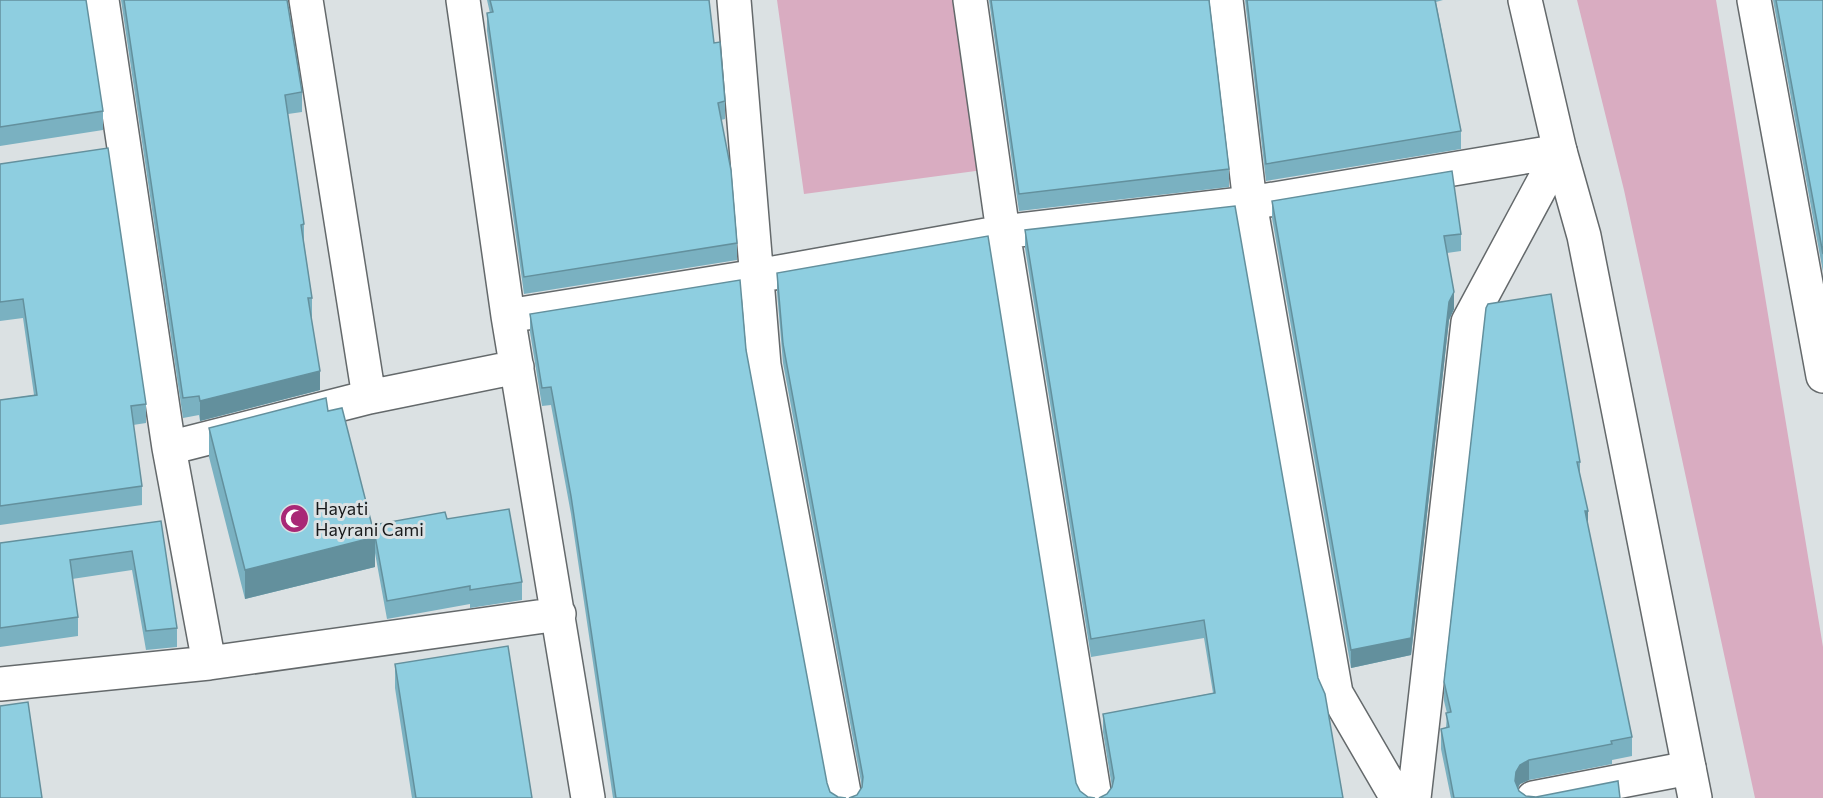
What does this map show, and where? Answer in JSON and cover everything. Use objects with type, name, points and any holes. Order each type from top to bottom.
[{"type":"street","points":[[102,0],[169,448],[209,663]]},
{"type":"street","points":[[306,0],[369,397]]},
{"type":"street","points":[[463,0],[508,316],[560,614],[588,798]]},
{"type":"street","points":[[734,0],[764,366],[844,798]]},
{"type":"street","points":[[970,0],[1003,232],[1095,798]]},
{"type":"street","points":[[1226,0],[1250,203],[1335,693],[1397,798]]},
{"type":"street","points":[[1525,0],[1560,151],[1584,236],[1692,783],[1533,798]]},
{"type":"street","points":[[1754,0],[1823,376]]},
{"type":"street","points":[[91,151],[125,146]]},
{"type":"street","points":[[508,316],[757,276],[1003,232],[1250,203],[1560,151]]},
{"type":"street","points":[[1414,798],[1468,322],[1560,151]]},
{"type":"street","points":[[169,448],[369,397],[517,367]]},
{"type":"street","points":[[149,523],[183,518]]},
{"type":"street","points":[[0,684],[209,663],[560,614]]},
{"type":"shaded area","points":[[777,0],[959,0],[983,170],[804,194]]},
{"type":"shaded area","points":[[1577,0],[1716,0],[1823,647],[1823,798],[1755,798],[1624,190]]},
{"type":"building","points":[[0,0],[86,0],[103,111],[0,127]]},
{"type":"building","points":[[124,0],[287,0],[302,92],[285,95],[304,224],[301,225],[312,298],[308,298],[320,371],[200,401],[199,396],[183,398]]},
{"type":"building","points":[[490,0],[709,0],[714,43],[720,42],[725,101],[718,103],[731,170],[737,243],[524,277],[487,13],[493,12]]},
{"type":"building","points":[[991,0],[1209,0],[1229,169],[1019,194]]},
{"type":"building","points":[[1247,0],[1435,0],[1461,131],[1266,164]]},
{"type":"building","points":[[1776,0],[1823,0],[1823,254]]},
{"type":"building","points":[[108,148],[146,404],[131,406],[142,486],[0,506],[0,400],[37,395],[23,299],[0,302],[0,164]]},
{"type":"building","points":[[1452,171],[1461,234],[1444,236],[1454,292],[1449,302],[1411,638],[1351,650],[1272,201]]},
{"type":"building","points":[[1235,206],[1318,678],[1325,694],[1343,798],[1099,798],[1107,794],[1114,778],[1103,714],[1215,693],[1204,620],[1091,639],[1025,230]]},
{"type":"building","points":[[988,236],[1076,783],[1080,791],[1088,797],[1095,798],[849,798],[857,795],[862,787],[863,777],[783,344],[777,273]]},
{"type":"building","points":[[740,280],[746,350],[827,783],[830,792],[838,797],[846,798],[616,798],[571,496],[551,387],[542,388],[530,314]]},
{"type":"building","points":[[1551,294],[1580,462],[1577,462],[1588,511],[1585,511],[1632,737],[1611,741],[1612,744],[1529,760],[1520,765],[1516,772],[1515,781],[1519,791],[1526,796],[1536,797],[1618,781],[1620,798],[1454,798],[1441,729],[1449,727],[1446,713],[1451,712],[1444,682],[1486,308],[1488,304]]},
{"type":"building","name":"Hayati Hayrani Cami","points":[[326,398],[328,411],[342,408],[375,537],[245,570],[209,428]]},
{"type":"building","points":[[509,509],[522,582],[470,590],[470,586],[387,601],[373,525],[445,512],[447,519]]},
{"type":"building","points":[[161,521],[177,628],[146,631],[132,551],[70,560],[78,617],[0,628],[0,543]]},
{"type":"building","points":[[508,646],[532,798],[416,798],[395,664]]},
{"type":"building","points":[[28,702],[42,798],[0,798],[0,706]]},
{"type":"place","name":"Hayati Hayrani Cami","points":[[294,518]]}]
